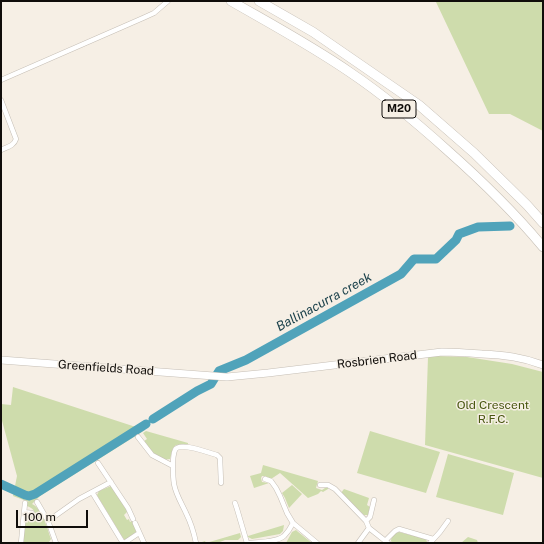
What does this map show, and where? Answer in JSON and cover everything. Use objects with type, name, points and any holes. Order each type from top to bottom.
[{"type":"highway","name":"M20","points":[[231,1],[308,45],[355,76],[393,104],[483,182],[525,226],[543,248]]},
{"type":"highway","name":"M20","points":[[259,1],[313,32],[419,105],[474,152],[543,222]]},
{"type":"street","points":[[1,80],[154,13],[168,1]]},
{"type":"street","points":[[1,100],[16,139],[12,145],[1,150]]},
{"type":"street","name":"Rosbrien Road","points":[[210,376],[231,377],[261,374],[447,352],[518,357],[543,365]]},
{"type":"street","name":"Greenfields Road","points":[[1,360],[210,376]]},
{"type":"street","points":[[138,437],[152,455],[173,466]]},
{"type":"street","points":[[196,543],[192,528],[176,492],[173,466],[175,449],[180,446],[186,446],[217,455],[220,458],[221,482]]},
{"type":"street","points":[[98,463],[128,508],[144,543]]},
{"type":"street","points":[[265,479],[271,481],[276,488],[286,513],[291,521],[317,543]]},
{"type":"street","points":[[48,521],[79,499],[111,482]]},
{"type":"street","points":[[320,485],[328,485],[335,489],[366,521],[369,528],[387,542],[395,531],[399,529],[432,541],[448,521]]},
{"type":"street","points":[[92,492],[123,543],[139,534]]},
{"type":"street","points":[[366,521],[370,516],[374,500]]},
{"type":"street","points":[[37,502],[48,521],[56,543]]},
{"type":"street","points":[[20,543],[25,503]]},
{"type":"street","points":[[235,503],[246,543]]},
{"type":"street","points":[[24,512],[32,513]]},
{"type":"street","points":[[250,543],[281,541],[294,523]]},
{"type":"street","points":[[358,543],[369,528]]},
{"type":"green space","points":[[543,1],[543,131],[510,114],[489,114],[436,2]]},
{"type":"green space","name":"Old Crescent R.F.C.","points":[[428,357],[467,357],[512,364],[543,372],[543,478],[425,445]]},
{"type":"green space","points":[[13,387],[145,430],[40,496],[32,504],[36,506],[42,514],[51,539],[49,542],[24,543],[23,541],[25,517],[35,515],[34,511],[27,506],[26,502],[29,502],[13,496],[17,476],[1,417],[1,404],[11,405]]},
{"type":"green space","points":[[146,431],[188,444],[176,445],[173,448],[170,459],[162,459],[149,448],[144,441],[147,439],[143,433]]},
{"type":"green space","points":[[370,431],[440,452],[426,493],[357,473]]},
{"type":"green space","points":[[448,454],[514,473],[503,515],[436,497]]},
{"type":"green space","points":[[263,465],[318,481],[316,488],[322,490],[328,487],[328,489],[308,498],[280,473],[271,479],[262,476],[262,482],[269,483],[254,488],[250,476],[261,473]]},
{"type":"green space","points":[[292,485],[302,494],[289,508],[282,493]]},
{"type":"green space","points":[[111,486],[126,509],[127,512],[124,515],[127,520],[129,519],[130,522],[132,521],[136,531],[125,540],[97,495],[99,491]]},
{"type":"green space","points":[[344,489],[369,498],[367,505],[370,507],[368,515],[364,515],[341,493]]},
{"type":"green space","points":[[284,525],[283,531],[280,534],[252,539],[248,537],[248,536]]},
{"type":"green space","points":[[296,530],[312,543],[286,543],[292,532]]},
{"type":"green space","points":[[399,532],[426,539],[427,542],[392,543],[392,537]]},
{"type":"green space","points":[[240,533],[241,537],[238,540],[225,540],[217,543],[206,543]]},
{"type":"green space","points":[[468,537],[477,540],[478,543],[461,543]]},
{"type":"waterway","name":"Ballinacurra creek","points":[[153,419],[197,391],[211,384],[219,371],[246,360],[401,274],[414,259],[436,259],[456,240],[459,234],[478,227],[510,226]]},
{"type":"waterway","name":"Ballinacurra creek","points":[[1,484],[25,495],[29,496],[35,494],[146,424]]}]
